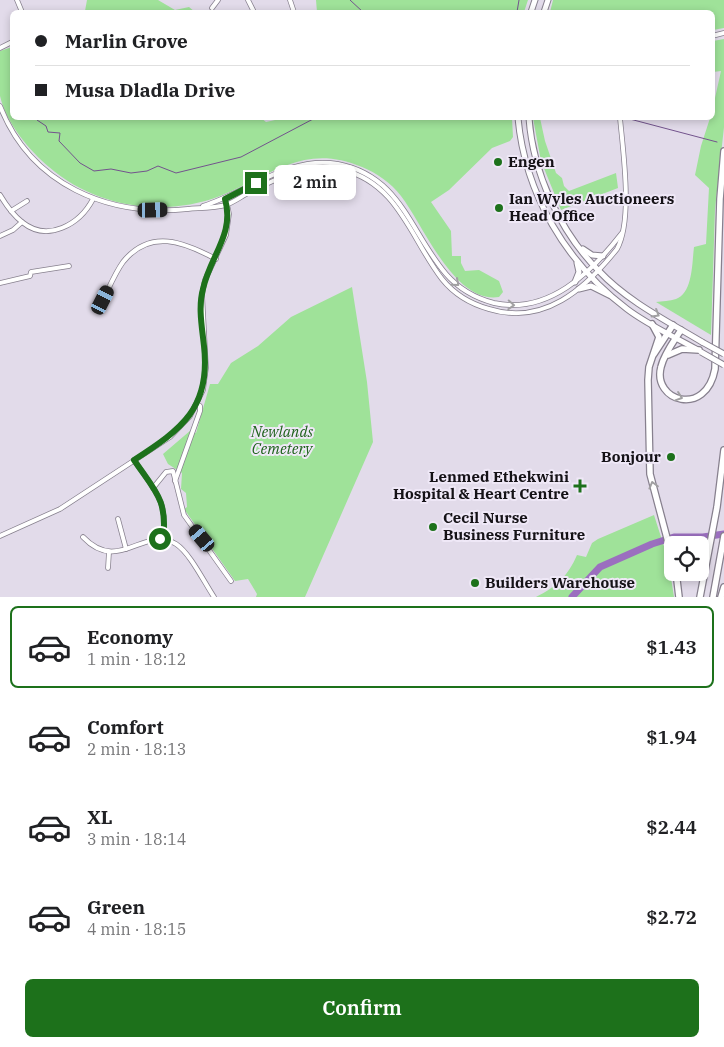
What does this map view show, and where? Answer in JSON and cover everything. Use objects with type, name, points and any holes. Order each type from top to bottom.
[{"type":"highway","points":[[681,330],[664,359],[660,370],[661,380],[665,389],[674,397],[685,400],[703,395],[712,383],[715,370],[720,199],[724,152]]},
{"type":"highway","points":[[652,324],[658,334],[649,367],[648,461],[666,536]]},
{"type":"highway","points":[[654,354],[673,325]]},
{"type":"highway","points":[[664,359],[677,350],[700,351]]},
{"type":"highway","points":[[700,597],[710,550],[724,450]]},
{"type":"highway","points":[[712,597],[724,536]]},
{"type":"highway","points":[[677,581],[679,597]]},
{"type":"highway","points":[[721,597],[724,587]]},
{"type":"main road","points":[[518,120],[525,157],[534,189],[550,222],[576,261],[627,308],[668,334],[724,365]]},
{"type":"main road","points":[[530,120],[535,152],[545,186],[577,244],[596,268],[630,298],[724,354]]},
{"type":"main road","points":[[577,244],[592,255],[603,256]]},
{"type":"main road","points":[[575,282],[579,272],[576,261]]},
{"type":"main road","points":[[579,289],[590,286],[612,296]]},
{"type":"street","points":[[212,8],[218,0]]},
{"type":"street","points":[[0,106],[15,135],[33,158],[64,184],[93,199],[114,206],[144,210],[227,205],[290,173],[315,167],[344,170],[369,180],[387,194],[442,278],[461,296],[474,304],[504,313],[530,313],[559,304],[579,289],[590,274],[617,249],[622,233],[626,202],[620,120]]},
{"type":"street","points":[[196,208],[225,199],[293,166],[326,163],[350,167],[371,176],[393,194],[445,273],[465,291],[478,298],[510,306],[532,303],[552,296],[590,274]]},
{"type":"street","points":[[0,195],[11,211],[22,222],[41,230],[65,228],[80,218],[93,199]]},
{"type":"street","points":[[0,536],[54,512],[134,460],[178,430],[197,404],[203,390],[206,368],[202,294],[205,280],[216,259],[227,229],[227,205],[225,199]]},
{"type":"street","points":[[11,211],[27,201]]},
{"type":"street","points":[[0,236],[13,230],[22,222]]},
{"type":"street","points":[[596,268],[603,256],[622,233]]},
{"type":"street","points":[[103,300],[124,262],[145,245],[158,242],[181,242],[216,259]]},
{"type":"street","points":[[0,283],[23,279],[30,276],[33,271],[69,266]]},
{"type":"street","points":[[175,481],[200,411],[200,406],[197,404]]},
{"type":"street","points":[[134,460],[153,488],[164,509],[163,539]]},
{"type":"street","points":[[153,488],[167,470],[173,471],[184,515],[231,581]]},
{"type":"street","points":[[118,519],[126,549]]},
{"type":"street","points":[[83,537],[96,549],[109,552],[163,539],[181,548],[214,597]]},
{"type":"street","points":[[108,568],[109,552]]},
{"type":"green space","points":[[87,0],[158,0],[175,10],[85,10]]},
{"type":"green space","points":[[316,0],[528,0],[525,10],[317,10]]},
{"type":"green space","points":[[553,0],[724,0],[724,28],[715,30],[715,10],[550,10]]},
{"type":"green space","points":[[189,7],[193,10],[175,10]]},
{"type":"green space","points":[[724,39],[724,127],[715,209],[711,335],[656,302],[674,300],[682,296],[691,276],[694,247],[706,244],[709,188],[695,175],[701,146],[709,120],[715,120],[715,98],[721,71],[715,72],[715,41]]},
{"type":"green space","points":[[10,48],[10,120],[264,120],[266,122],[275,120],[512,120],[513,137],[510,141],[492,148],[449,190],[431,202],[451,231],[452,256],[461,256],[461,263],[465,271],[479,270],[499,281],[503,292],[499,297],[483,296],[468,288],[454,276],[441,260],[410,209],[393,187],[373,172],[341,160],[322,158],[305,160],[272,171],[220,196],[198,203],[176,206],[130,205],[108,200],[87,192],[67,181],[41,160],[13,126],[7,116],[0,96],[0,51]]},
{"type":"green space","points":[[533,120],[540,120],[545,141],[556,173],[562,178],[564,186],[569,191],[616,173],[618,188],[561,210],[541,161]]},
{"type":"green space","name":"Newlands Cemetery","points":[[352,287],[367,382],[373,442],[305,597],[256,597],[257,594],[248,579],[235,581],[184,509],[187,507],[186,493],[181,489],[182,473],[168,464],[163,454],[191,430],[196,433],[210,384],[218,384],[231,363],[258,346],[291,317]]},
{"type":"green space","points":[[654,515],[664,546],[664,581],[671,581],[674,597],[536,597],[561,580],[570,569],[577,555],[586,557],[592,543]]},
{"type":"waterway","points":[[350,0],[361,10]]},
{"type":"waterway","points":[[517,10],[519,0]]},
{"type":"waterway","points":[[37,120],[46,126],[48,132],[60,133],[59,141],[80,163],[94,171],[111,169],[131,173],[147,171],[158,166],[176,173],[241,157],[311,120]]},
{"type":"waterway","points":[[634,120],[717,142]]},
{"type":"waterway","points":[[572,597],[600,567],[652,544],[674,537],[703,537],[724,534]]},
{"type":"place","name":"Engen","points":[[498,162]]},
{"type":"place","name":"Ian Wyles Auctioneers Head Office","points":[[499,208]]},
{"type":"place","name":"Bonjour","points":[[671,457]]},
{"type":"place","name":"Lenmed Ethekwini Hospital & Heart Centre","points":[[580,486]]},
{"type":"place","name":"Cecil Nurse Business Furniture","points":[[433,527]]},
{"type":"place","name":"Builders Warehouse","points":[[475,583]]},
{"type":"route","points":[[160,539],[163,539],[165,525],[163,505],[134,460],[178,430],[190,416],[199,400],[203,390],[206,368],[201,308],[202,294],[209,270],[221,249],[226,235],[229,214],[225,199],[256,183]]}]
